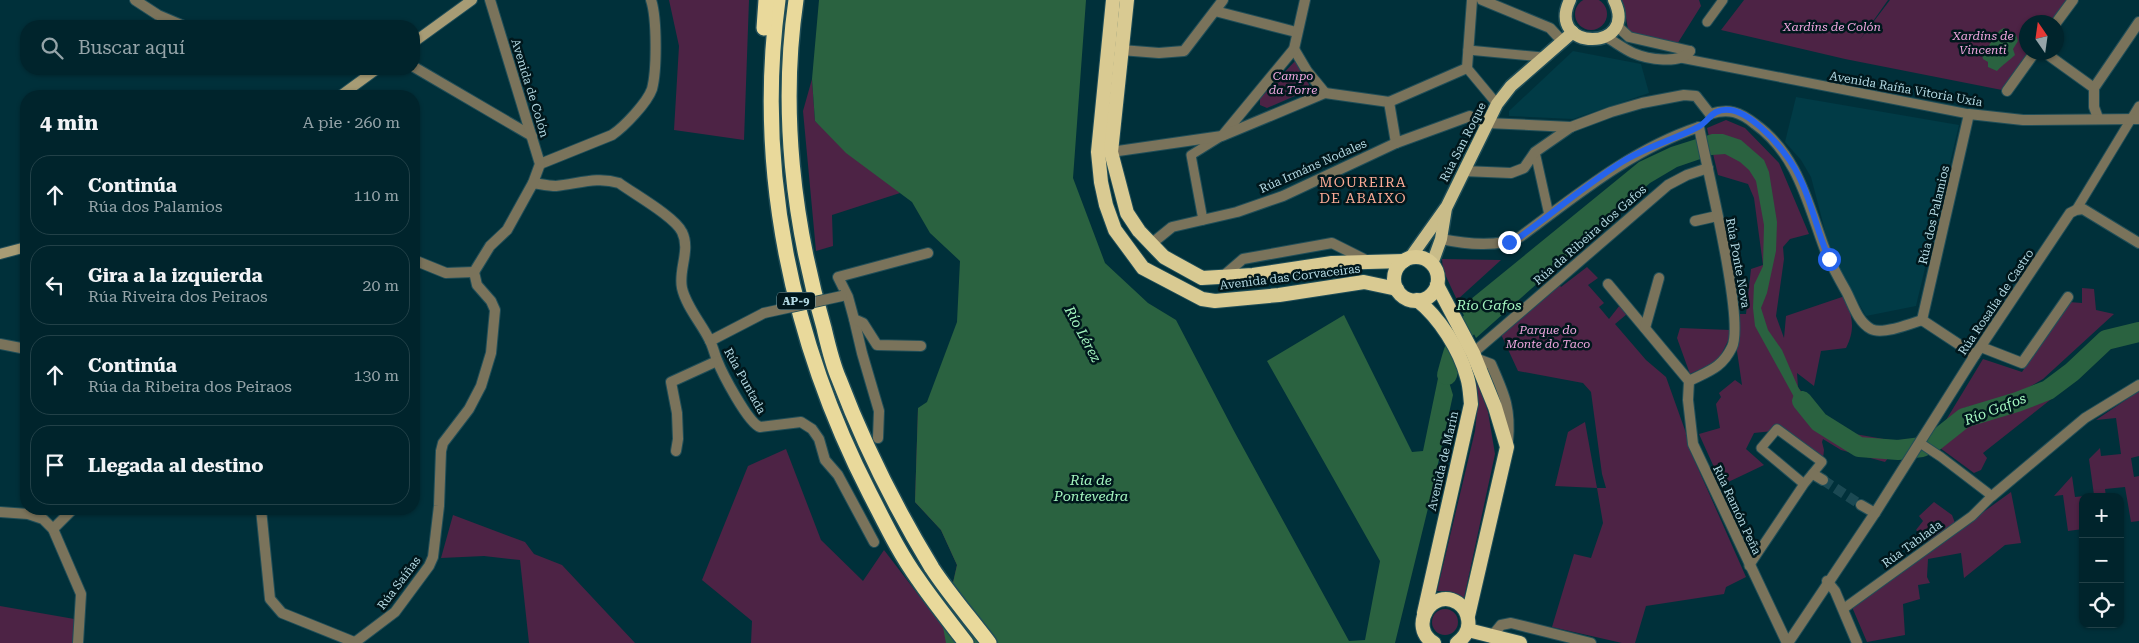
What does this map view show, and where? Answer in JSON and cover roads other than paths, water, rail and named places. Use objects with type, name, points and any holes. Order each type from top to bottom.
[{"type":"highway","name":"AP-9","points":[[766,0],[761,76],[762,130],[773,167]]},
{"type":"highway","name":"AP-9","points":[[778,0],[770,91],[773,167],[792,288],[821,385],[856,466],[889,531],[917,578],[966,643]]},
{"type":"highway","name":"AP-9","points":[[796,0],[789,92],[792,165],[801,232],[811,284],[838,377],[872,459],[934,570],[989,643]]},
{"type":"highway","name":"Avenida das Corvaceiras","points":[[1113,0],[1099,160],[1106,205],[1116,230],[1143,268],[1202,299],[1215,301],[1279,295],[1364,282],[1397,289]]},
{"type":"highway","name":"Avenida das Corvaceiras","points":[[1127,0],[1111,152],[1126,213],[1164,257],[1202,278],[1253,274],[1332,263],[1407,259]]},
{"type":"highway","points":[[1422,258],[1432,264],[1438,274],[1437,285],[1429,296],[1417,300],[1405,297],[1397,289],[1395,283],[1396,271],[1407,259],[1422,258]]},
{"type":"highway","points":[[1437,285],[1472,353],[1495,406],[1507,447],[1468,623],[1457,643]]},
{"type":"highway","name":"Avenida de Marín","points":[[1417,300],[1436,318],[1447,335],[1467,378],[1471,404],[1422,629]]},
{"type":"highway","points":[[1424,613],[1434,602],[1448,599],[1460,605],[1468,623],[1493,640],[1520,643]]},
{"type":"highway","points":[[1416,643],[1422,629]]},
{"type":"highway","points":[[1422,629],[1425,635],[1434,643]]},
{"type":"main road","points":[[420,38],[472,0]]},
{"type":"main road","points":[[1570,0],[1567,20],[1573,32],[1588,40],[1606,37],[1616,25],[1619,12],[1614,0]]},
{"type":"main road","name":"Rúa San Roque","points":[[1407,259],[1446,206],[1497,104],[1511,86],[1561,40],[1573,32]]},
{"type":"main road","points":[[348,90],[369,75]]},
{"type":"main road","name":"Rúa San Roque","points":[[1432,264],[1441,239],[1446,206]]},
{"type":"main road","points":[[0,254],[20,249]]},
{"type":"street","points":[[135,0],[158,15],[170,20]]},
{"type":"street","name":"Avenida de Colón","points":[[490,0],[540,164]]},
{"type":"street","points":[[420,262],[446,273],[474,272],[490,246],[507,230],[533,183],[540,164],[612,136],[622,128],[647,98],[652,89],[655,12],[651,0]]},
{"type":"street","points":[[1121,50],[1159,53],[1184,51],[1223,0]]},
{"type":"street","points":[[1111,152],[1222,136],[1294,49],[1296,32],[1305,0]]},
{"type":"street","points":[[1472,0],[1467,68],[1497,104]]},
{"type":"street","points":[[1482,0],[1550,28],[1561,40]]},
{"type":"street","points":[[1707,22],[1723,0]]},
{"type":"street","points":[[2062,15],[2073,0]]},
{"type":"street","points":[[1215,11],[1296,32]]},
{"type":"street","points":[[2098,118],[2094,108],[2094,88],[2139,23]]},
{"type":"street","points":[[1616,25],[1629,37],[1690,51],[1681,58]]},
{"type":"street","name":"Avenida Raíña Vitoria Uxía","points":[[1606,37],[1640,56],[1670,59],[1681,58],[1968,114],[2023,120],[2134,119]]},
{"type":"street","points":[[1294,49],[1307,71],[1325,93]]},
{"type":"street","points":[[1468,50],[1542,57]]},
{"type":"street","points":[[2007,91],[2029,60]]},
{"type":"street","points":[[2055,60],[2094,88]]},
{"type":"street","points":[[1204,220],[1192,155],[1222,136],[1325,93],[1389,102],[1467,68]]},
{"type":"street","points":[[420,71],[532,136]]},
{"type":"street","points":[[1464,170],[1511,173],[1524,168],[1535,152],[1571,127],[1611,112],[1660,99],[1684,95],[1696,96],[1710,114]]},
{"type":"street","points":[[1252,99],[1252,108],[1256,115],[1263,119]]},
{"type":"street","points":[[1389,102],[1396,143]]},
{"type":"street","name":"Rúa Rosalía de Castro","points":[[1788,643],[1914,454],[1978,351],[2070,213],[2076,210],[2134,119],[2139,106]]},
{"type":"street","points":[[1441,239],[1475,243],[1509,242],[1520,237],[1622,162],[1654,145],[1700,131],[1710,114],[1730,110],[1746,117],[1759,126],[1794,166],[1803,185],[1829,259],[1860,320],[1872,330],[1884,330],[1922,320],[1978,351],[2022,363],[2068,298]]},
{"type":"street","name":"Rúa dos Palamios","points":[[1922,320],[1968,114]]},
{"type":"street","name":"Rúa Irmáns Nodales","points":[[1151,244],[1172,227],[1237,212],[1283,196],[1396,143],[1470,116],[1487,123],[1571,127]]},
{"type":"street","name":"Rúa Ponte Nova","points":[[1689,381],[1724,363],[1734,345],[1734,303],[1700,131]]},
{"type":"street","points":[[1535,152],[1549,215]]},
{"type":"street","name":"Rúa da Ribeira dos Gafos","points":[[1472,353],[1668,186],[1708,165]]},
{"type":"street","name":"Rúa Puntada","points":[[533,183],[555,186],[598,179],[609,180],[619,183],[675,222],[683,233],[685,245],[682,287],[684,296],[710,341],[717,362],[748,416],[756,426],[766,427],[800,422],[812,429],[819,439],[826,460],[838,475],[874,542]]},
{"type":"street","points":[[2076,210],[2082,209],[2139,243]]},
{"type":"street","points":[[1695,221],[1717,216]]},
{"type":"street","points":[[1222,277],[1243,259],[1332,243],[1368,261]]},
{"type":"street","points":[[878,438],[879,411],[854,319],[838,277],[928,253]]},
{"type":"street","name":"Rúa Saíñas","points":[[354,643],[395,612],[434,557],[443,443],[469,409],[477,394],[490,353],[495,310],[491,301],[477,285],[474,272]]},
{"type":"street","points":[[1645,328],[1658,278]]},
{"type":"street","points":[[1608,284],[1689,381]]},
{"type":"street","name":"Rúa Puntada","points":[[710,341],[764,314],[845,296]]},
{"type":"street","points":[[854,319],[863,323],[877,345],[921,346]]},
{"type":"street","points":[[0,344],[20,348]]},
{"type":"street","points":[[676,451],[678,439],[677,413],[671,382],[717,362]]},
{"type":"street","name":"Rúa Ramón Peña","points":[[1689,381],[1688,400],[1693,444],[1749,566],[1788,643]]},
{"type":"street","name":"Rúa Tablada","points":[[1843,609],[1972,516],[1992,496],[2085,418],[2139,385]]},
{"type":"street","points":[[1749,566],[1804,484],[1822,462],[1777,429],[1760,448],[1804,484]]},
{"type":"street","points":[[1922,440],[1992,496]]},
{"type":"street","points":[[1813,474],[1823,480]]},
{"type":"street","points":[[1861,505],[1875,513]]},
{"type":"street","points":[[0,512],[20,513]]},
{"type":"street","points":[[31,515],[43,519],[53,529],[81,594],[78,643]]},
{"type":"street","points":[[53,529],[67,515]]},
{"type":"street","points":[[262,515],[270,599],[275,607],[282,612],[354,643]]},
{"type":"street","points":[[1827,582],[1835,591],[1857,643]]},
{"type":"street","points":[[1493,640],[1501,626],[1512,623],[1591,643]]},
{"type":"water","name":"Ría de Pontevedra","points":[[819,0],[1086,0],[1073,178],[1105,263],[1148,303],[1176,320],[1234,431],[1349,641],[1365,640],[1380,561],[1267,361],[1344,315],[1412,452],[1423,451],[1442,359],[1453,395],[1431,496],[1395,643],[946,643],[943,627],[957,565],[941,530],[915,502],[918,408],[927,402],[957,322],[960,261],[930,233],[912,202],[846,153],[815,121],[812,79]]},
{"type":"water","points":[[2004,28],[2016,35],[2018,41],[2013,49],[2015,55],[1997,71],[1988,67],[1988,62],[1983,59],[1982,55],[2000,30]]},
{"type":"water","name":"Río Gafos","points":[[1712,134],[1723,134],[1741,140],[1764,160],[1769,172],[1777,222],[1776,251],[1767,293],[1761,308],[1768,330],[1782,350],[1798,387],[1819,422],[1794,397],[1755,326],[1753,308],[1754,285],[1763,266],[1764,225],[1756,181],[1749,170],[1740,162],[1725,154],[1712,155],[1677,167],[1650,183],[1476,338],[1460,308],[1639,162],[1671,147]]},
{"type":"waterway","name":"Río Gafos","points":[[1447,375],[1460,336],[1471,322],[1489,306]]},
{"type":"waterway","name":"Río Gafos","points":[[1802,401],[1819,422],[1859,447],[1898,450],[1922,447],[1935,441],[1964,418],[2017,402],[2048,390],[2072,372],[2106,340],[2139,332]]},
{"type":"tunnel","points":[[1823,480],[1861,505]]},
{"type":"district","name":"MOUREIRA DE ABAIXO","points":[[1363,190]]},
{"type":"park label","name":"Xardíns de Colón","points":[[1832,27]]},
{"type":"park label","name":"Xardíns de Vincenti","points":[[1983,43]]},
{"type":"park label","name":"Campo da Torre","points":[[1293,83]]},
{"type":"park label","name":"Parque do Monte do Taco","points":[[1548,337]]},
{"type":"water label","name":"Río Lérez","points":[[1083,334]]}]
